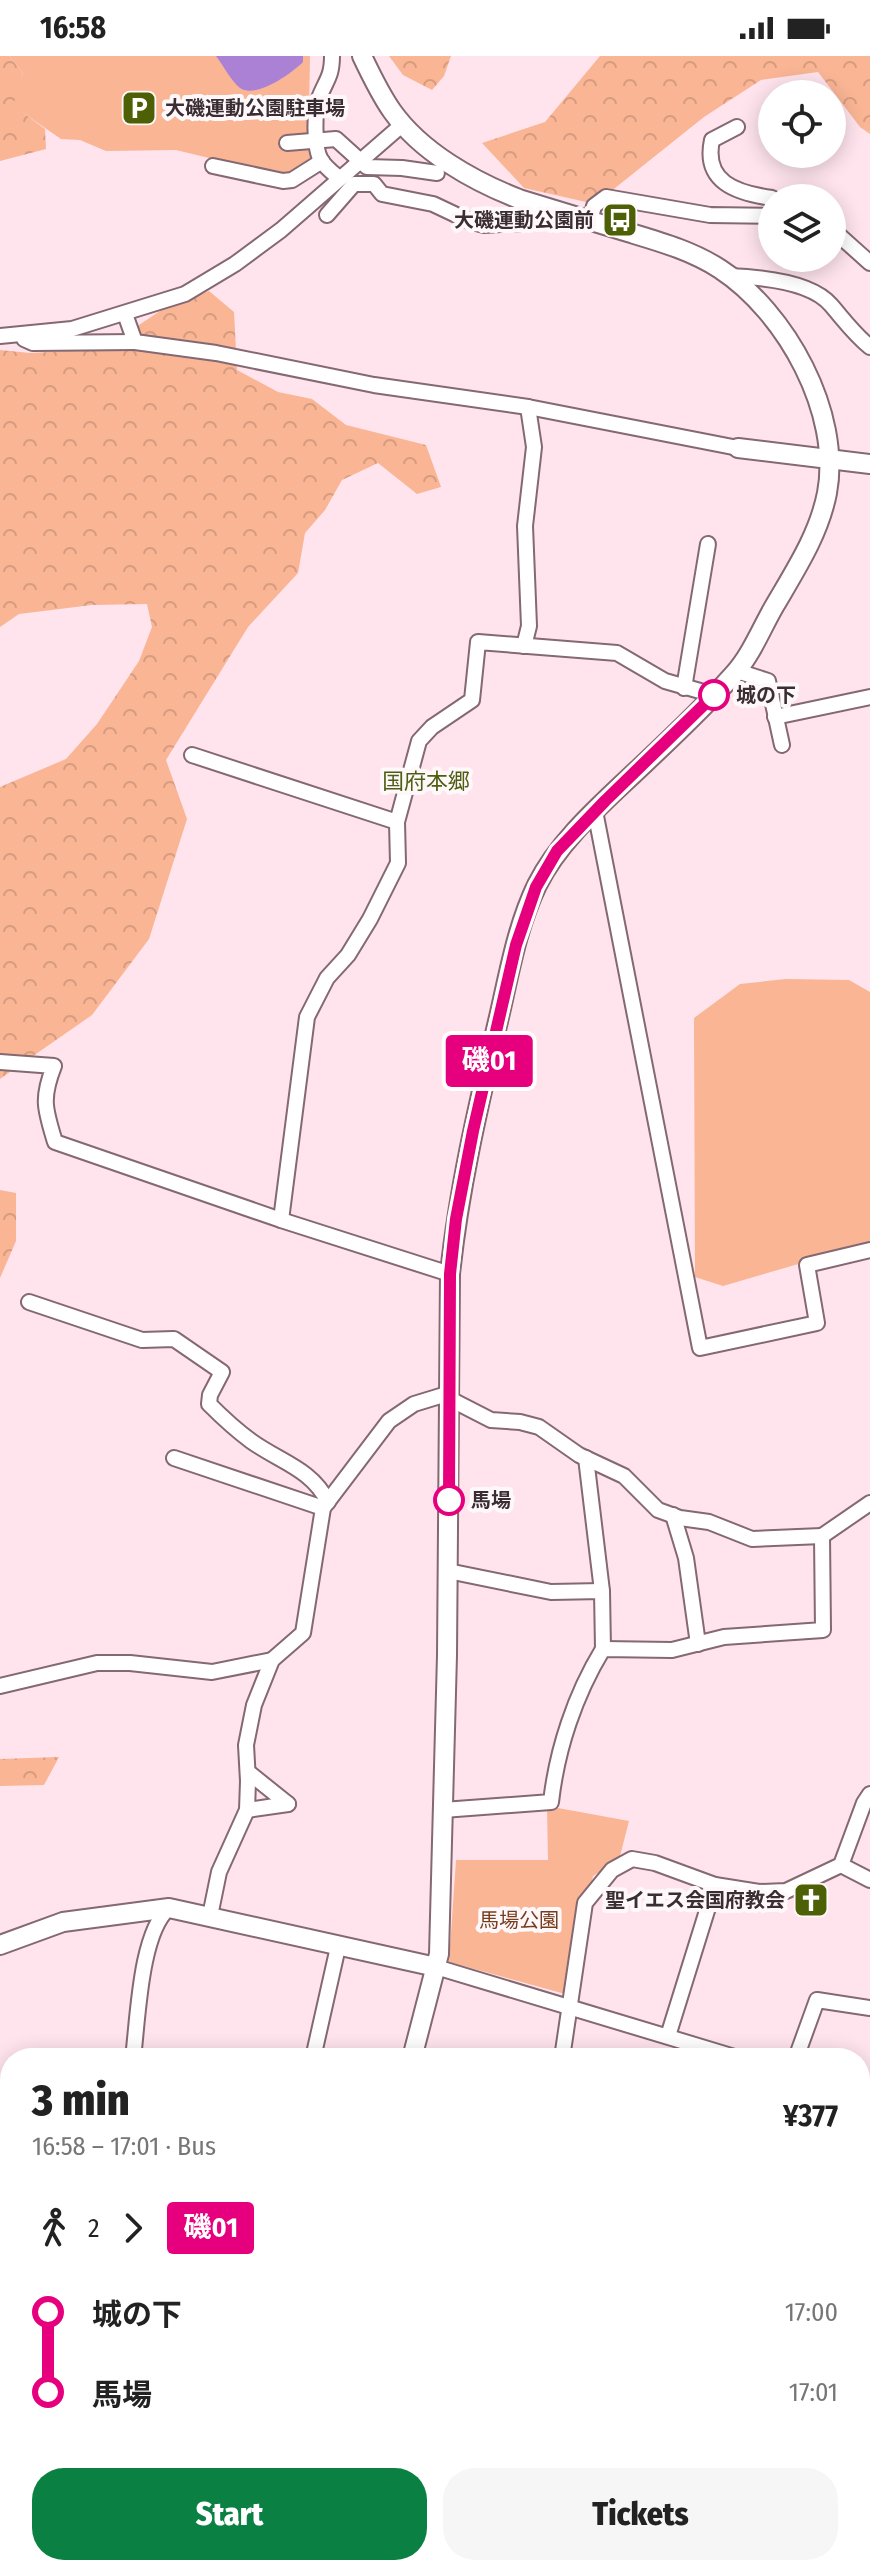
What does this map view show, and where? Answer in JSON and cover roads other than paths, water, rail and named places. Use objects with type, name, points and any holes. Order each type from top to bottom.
[{"type":"street","points":[[332,56],[332,73],[315,110],[322,161],[339,178]]},
{"type":"street","points":[[362,56],[393,113],[403,124],[436,153],[476,179],[497,191],[682,249],[729,276],[773,318],[798,355],[818,402],[831,460],[826,496],[814,537],[737,671],[557,851],[536,887],[516,945],[473,1131],[456,1219],[450,1274],[448,1571],[439,1954],[415,2048]]},
{"type":"street","points":[[0,336],[16,337],[72,329],[185,294],[235,264],[281,230],[403,124]]},
{"type":"street","points":[[737,127],[712,140],[708,157],[712,170],[725,182],[758,196]]},
{"type":"street","points":[[287,143],[336,139],[367,167],[437,173]]},
{"type":"street","points":[[213,166],[283,181],[298,177],[322,161]]},
{"type":"street","points":[[327,215],[354,184],[374,184],[382,194],[433,204],[484,225],[539,222],[556,211]]},
{"type":"street","points":[[590,221],[594,206],[606,197],[710,215],[758,216]]},
{"type":"street","points":[[846,242],[870,263]]},
{"type":"street","points":[[729,276],[763,277],[807,290],[829,302],[845,325],[870,347]]},
{"type":"street","points":[[125,314],[135,342]]},
{"type":"street","points":[[16,337],[33,343],[135,342],[216,353],[374,385],[528,407],[738,448],[870,464]]},
{"type":"street","points":[[524,646],[529,626],[525,526],[534,447],[528,407]]},
{"type":"street","points":[[684,688],[708,544]]},
{"type":"street","points":[[281,1220],[307,1017],[327,978],[348,955],[370,919],[398,863],[397,822],[419,741],[432,727],[472,700],[478,642],[617,653],[665,681],[714,695]]},
{"type":"street","points":[[737,671],[768,681],[782,745]]},
{"type":"street","points":[[775,717],[870,697]]},
{"type":"street","points":[[192,755],[397,822]]},
{"type":"street","points":[[595,811],[700,1348],[817,1323],[807,1265],[870,1250]]},
{"type":"street","points":[[0,1062],[54,1066],[45,1089],[44,1109],[55,1142],[450,1274]]},
{"type":"street","points":[[29,1302],[142,1340],[174,1339],[186,1347],[222,1372],[210,1395],[209,1404],[252,1442],[311,1478],[320,1486],[326,1505]]},
{"type":"street","points":[[210,1916],[219,1872],[247,1810],[246,1745],[254,1705],[272,1660],[303,1633],[326,1505],[389,1421],[414,1404],[450,1396],[491,1420],[539,1427],[586,1458],[624,1476],[658,1510],[709,1522],[752,1539],[822,1536],[870,1503]]},
{"type":"street","points":[[174,1458],[326,1505]]},
{"type":"street","points":[[443,1810],[551,1802],[555,1770],[584,1680],[603,1649],[602,1591],[586,1458]]},
{"type":"street","points":[[673,1515],[686,1558],[698,1644]]},
{"type":"street","points":[[603,1649],[672,1650],[724,1637],[823,1630],[822,1536]]},
{"type":"street","points":[[448,1571],[551,1592],[602,1591]]},
{"type":"street","points":[[0,1686],[97,1663],[130,1663],[212,1672],[272,1660]]},
{"type":"street","points":[[247,1810],[288,1804],[248,1772]]},
{"type":"street","points":[[564,2048],[585,1903],[612,1870],[632,1859],[655,1863],[715,1885],[759,1892],[786,1891],[841,1865],[870,1794]]},
{"type":"street","points":[[841,1865],[870,1880]]},
{"type":"street","points":[[668,2036],[715,1885]]},
{"type":"street","points":[[134,2048],[147,1948],[158,1917],[169,1908]]},
{"type":"street","points":[[0,1945],[63,1922],[169,1908],[436,1967],[706,2048]]},
{"type":"street","points":[[315,2048],[338,1947]]},
{"type":"street","points":[[800,2048],[817,2000],[870,2008]]},
{"type":"place","name":"大磯運動公園駐車場","points":[[139,108]]},
{"type":"place","name":"大磯運動公園前","points":[[620,220]]},
{"type":"place","name":"城の下","points":[[714,695]]},
{"type":"place","name":"馬場","points":[[449,1500]]},
{"type":"place","name":"聖イエス会国府教会","points":[[811,1900]]},
{"type":"district","name":"国府本郷","points":[[426,781]]},
{"type":"park label","name":"馬場公園","points":[[519,1920]]}]
